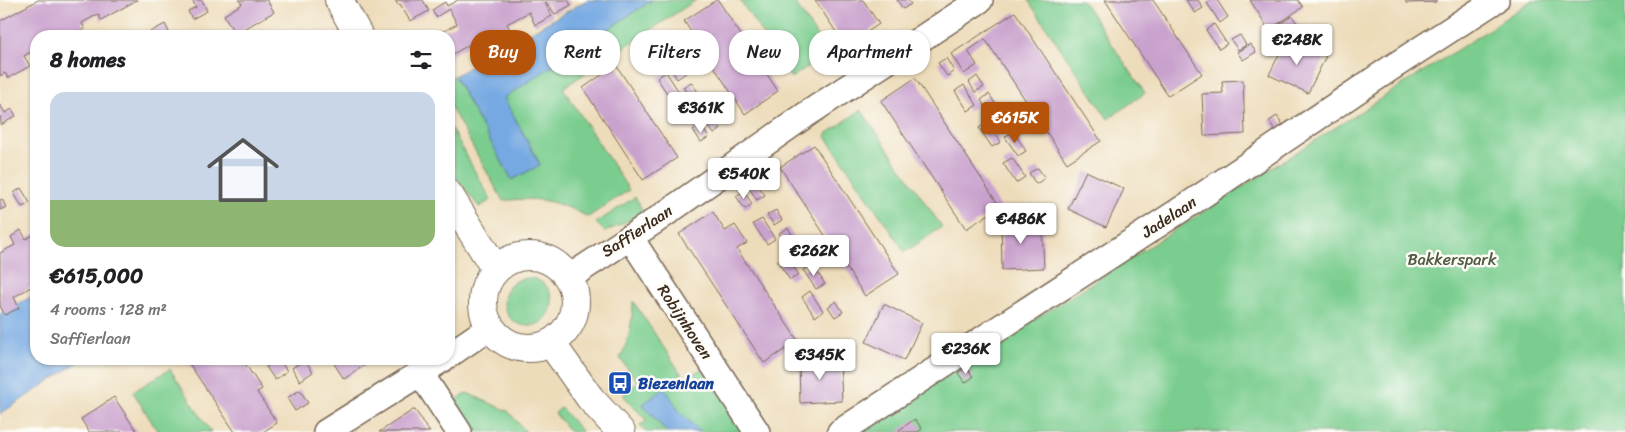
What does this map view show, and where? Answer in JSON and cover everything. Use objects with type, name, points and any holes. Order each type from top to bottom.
[{"type":"street","points":[[339,0],[356,30]]},
{"type":"street","name":"Saffierlaan","points":[[568,278],[813,110],[980,0]]},
{"type":"street","name":"Jadelaan","points":[[840,432],[1191,203],[1391,68],[1496,0]]},
{"type":"street","points":[[455,205],[496,270]]},
{"type":"street","name":"Robijnhoven","points":[[630,237],[757,432]]},
{"type":"street","points":[[528,256],[539,258],[551,262],[568,278],[574,295],[574,314],[565,330],[551,343],[540,347],[518,347],[502,339],[490,328],[483,304],[486,286],[496,270],[510,260],[528,256]]},
{"type":"street","points":[[455,351],[490,328]]},
{"type":"street","points":[[551,343],[590,398],[621,432]]},
{"type":"street","points":[[326,432],[434,365]]},
{"type":"street","points":[[421,374],[459,432]]},
{"type":"green space","points":[[652,0],[696,0],[651,30],[630,30],[630,44],[620,50],[620,30],[607,30]]},
{"type":"green space","points":[[740,0],[793,0],[813,30],[809,30],[809,66],[799,73],[799,30],[760,30]]},
{"type":"green space","points":[[1028,0],[1082,0],[1145,93],[1108,119]]},
{"type":"green space","name":"Bakkerspark","points":[[1532,0],[1625,0],[1625,432],[858,432],[1482,34]]},
{"type":"green space","points":[[546,70],[546,75],[583,75],[563,88],[629,190],[588,217],[567,207],[547,201],[526,199],[503,201],[455,115],[455,78],[512,180],[540,164],[504,98]]},
{"type":"green space","points":[[861,110],[942,227],[905,252],[825,135]]},
{"type":"green space","points":[[455,136],[491,200],[479,207],[455,176]]},
{"type":"green space","points":[[635,197],[644,213],[605,232],[596,223]]},
{"type":"green space","points":[[523,278],[533,278],[545,285],[552,297],[552,307],[545,319],[533,326],[523,326],[515,322],[508,315],[504,307],[504,297],[508,289],[515,282]]},
{"type":"green space","points":[[633,301],[684,378],[704,368],[747,432],[700,432],[679,411],[643,405],[667,432],[646,432],[640,425],[647,421],[623,395],[638,382],[620,358],[630,330]]},
{"type":"green space","points":[[170,369],[211,432],[158,432],[133,392]]},
{"type":"green space","points":[[467,393],[508,411],[526,432],[475,432],[456,400]]},
{"type":"green space","points":[[561,408],[582,432],[570,432],[555,413]]},
{"type":"water","points":[[587,0],[652,0],[607,30],[546,30],[546,70],[504,98],[540,165],[512,180],[455,75],[470,67],[470,75],[536,75],[534,30]]},
{"type":"water","points":[[30,297],[30,365],[74,365],[0,414],[0,314]]},
{"type":"water","points":[[665,388],[679,411],[700,432],[667,432],[643,404]]},
{"type":"building","points":[[38,0],[137,0],[101,20],[98,14],[82,23],[85,29],[83,30],[30,30],[30,52],[24,56],[30,66],[8,78],[5,73],[0,76],[0,21]]},
{"type":"building","points":[[192,0],[202,0],[207,11],[192,19],[188,11],[196,7]]},
{"type":"building","points":[[239,0],[267,0],[274,12],[242,30],[233,30],[224,15],[242,4]]},
{"type":"building","points":[[395,0],[423,0],[429,11],[410,21],[400,4],[398,5]]},
{"type":"building","points":[[458,0],[568,0],[571,5],[555,14],[546,2],[552,16],[535,25],[529,12],[507,24],[510,30],[470,30],[470,44],[455,53],[455,30],[446,30],[457,24],[449,9],[436,17],[432,10],[445,2],[447,6]]},
{"type":"building","points":[[718,0],[738,30],[729,30],[729,75],[767,75],[778,91],[745,114],[719,74],[719,30],[690,30],[684,21]]},
{"type":"building","points":[[815,0],[863,0],[879,24],[870,30],[835,30]]},
{"type":"building","points":[[897,0],[908,0],[911,4],[903,9]]},
{"type":"building","points":[[1105,0],[1153,0],[1202,74],[1168,96]]},
{"type":"building","points":[[1186,0],[1198,0],[1203,8],[1195,13]]},
{"type":"building","points":[[1217,0],[1228,17],[1220,23],[1207,3]]},
{"type":"building","points":[[1250,0],[1298,0],[1303,7],[1269,30]]},
{"type":"building","points":[[1406,0],[1436,0],[1436,2],[1406,3]]},
{"type":"building","points":[[1015,12],[1101,141],[1067,163],[985,39],[968,51],[977,65],[964,74],[951,54]]},
{"type":"building","points":[[1292,16],[1299,26],[1287,34],[1280,24]]},
{"type":"building","points":[[165,24],[168,30],[154,30]]},
{"type":"building","points":[[1214,24],[1227,44],[1219,49],[1206,30]]},
{"type":"building","points":[[1240,35],[1246,45],[1238,50],[1231,40]]},
{"type":"building","points":[[1287,38],[1326,56],[1308,93],[1269,75]]},
{"type":"building","points":[[1250,44],[1256,52],[1243,60],[1237,52]]},
{"type":"building","points":[[946,58],[954,71],[947,76],[938,63]]},
{"type":"building","points":[[620,71],[677,158],[643,180],[583,88],[602,75],[620,75]]},
{"type":"building","points":[[662,75],[668,75],[679,92],[670,98],[657,78]]},
{"type":"building","points":[[675,75],[683,75],[677,79]]},
{"type":"building","points":[[977,76],[984,87],[975,92],[969,82]]},
{"type":"building","points":[[915,78],[1000,207],[966,229],[881,101]]},
{"type":"building","points":[[1243,80],[1245,134],[1204,136],[1202,94],[1223,93],[1222,81]]},
{"type":"building","points":[[691,82],[704,101],[696,107],[683,87]]},
{"type":"building","points":[[964,85],[977,105],[968,111],[955,91]]},
{"type":"building","points":[[989,94],[1002,114],[994,120],[981,100]]},
{"type":"building","points":[[684,100],[691,110],[682,116],[676,106]]},
{"type":"building","points":[[0,105],[5,113],[12,109],[16,116],[1,125]]},
{"type":"building","points":[[1277,116],[1283,125],[1275,130],[1269,121]]},
{"type":"building","points":[[713,117],[721,129],[714,134],[705,121]]},
{"type":"building","points":[[988,122],[1001,142],[992,147],[979,128]]},
{"type":"building","points":[[700,125],[709,137],[701,142],[693,130]]},
{"type":"building","points":[[1013,131],[1026,151],[1018,156],[1005,137]]},
{"type":"building","points":[[814,145],[899,274],[865,296],[780,167]]},
{"type":"building","points":[[1012,158],[1025,177],[1016,183],[1003,163]]},
{"type":"building","points":[[1038,168],[1045,178],[1036,184],[1029,173]]},
{"type":"building","points":[[1086,171],[1124,189],[1106,227],[1068,209]]},
{"type":"building","points":[[756,183],[765,195],[757,200],[749,188]]},
{"type":"building","points":[[21,188],[30,203],[22,207],[14,193]]},
{"type":"building","points":[[744,191],[752,204],[745,209],[736,196]]},
{"type":"building","points":[[2,199],[6,207],[0,210],[0,200]]},
{"type":"building","points":[[776,210],[782,220],[774,225],[767,215]]},
{"type":"building","points":[[713,212],[725,231],[735,225],[747,243],[737,249],[798,341],[764,363],[679,234]]},
{"type":"building","points":[[1021,216],[1021,226],[1042,226],[1044,268],[1002,270],[1001,217]]},
{"type":"building","points":[[762,219],[775,239],[767,244],[753,224]]},
{"type":"building","points":[[788,228],[801,248],[792,253],[779,233]]},
{"type":"building","points":[[21,230],[26,239],[30,237],[30,288],[14,297],[19,308],[5,315],[0,306],[0,253],[15,245],[11,237]]},
{"type":"building","points":[[786,255],[799,275],[790,280],[777,261]]},
{"type":"building","points":[[812,264],[825,284],[816,289],[803,270]]},
{"type":"building","points":[[810,291],[823,311],[815,317],[802,297]]},
{"type":"building","points":[[836,301],[843,312],[835,317],[828,307]]},
{"type":"building","points":[[884,304],[922,323],[904,360],[866,342]]},
{"type":"building","points":[[840,359],[842,401],[800,403],[799,361]]},
{"type":"building","points":[[190,365],[246,365],[262,389],[257,392],[277,423],[263,432],[235,432]]},
{"type":"building","points":[[269,365],[283,365],[287,371],[275,380],[266,367]]},
{"type":"building","points":[[297,365],[308,365],[313,372],[300,381],[292,368]]},
{"type":"building","points":[[335,365],[365,365],[344,379]]},
{"type":"building","points":[[967,367],[973,377],[965,383],[958,373]]},
{"type":"building","points":[[300,390],[308,403],[295,411],[287,398]]},
{"type":"building","points":[[114,397],[137,432],[89,432],[81,419]]},
{"type":"building","points":[[415,410],[430,432],[379,432]]},
{"type":"building","points":[[915,419],[922,429],[918,432],[900,432],[899,430]]},
{"type":"place","name":"Biezenlaan","points":[[620,383]]}]
